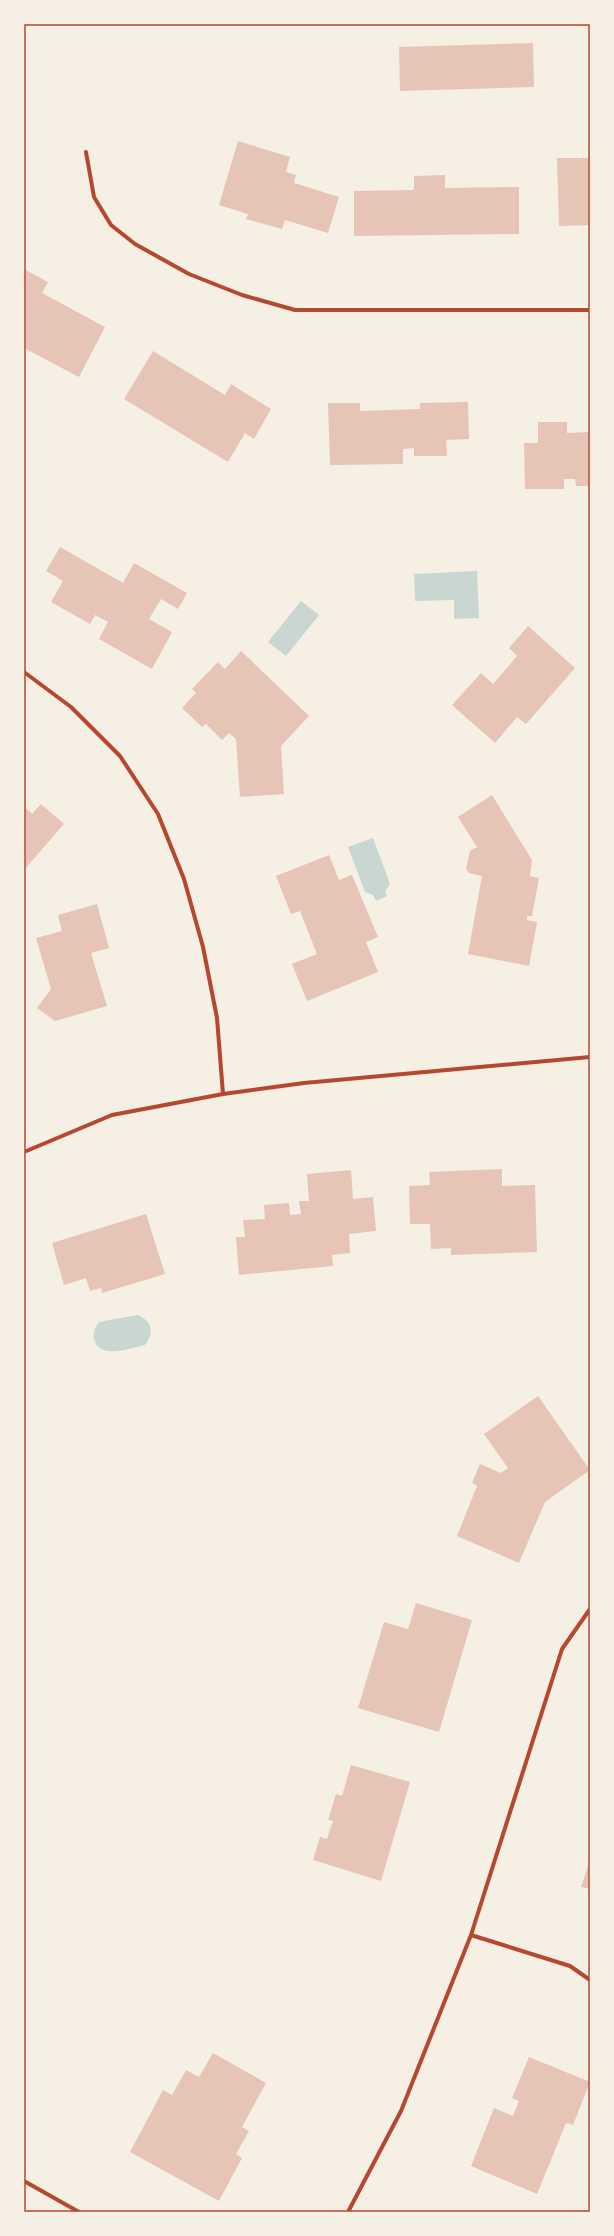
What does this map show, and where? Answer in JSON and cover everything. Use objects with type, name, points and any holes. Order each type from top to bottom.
[{"type":"street","points":[[86,152],[94,197],[111,225],[135,244],[189,274],[242,295],[295,310],[590,310]]},
{"type":"street","points":[[24,672],[71,708],[120,756],[158,814],[184,879],[203,947],[217,1018],[223,1094]]},
{"type":"street","points":[[24,1152],[112,1116],[223,1094],[304,1083],[590,1058]]},
{"type":"street","points":[[348,2212],[401,2110],[471,1935],[562,1650],[590,1609]]},
{"type":"street","points":[[471,1935],[570,1966],[590,1980]]},
{"type":"street","points":[[24,2181],[78,2212]]},
{"type":"shaded area","points":[[477,571],[479,618],[454,619],[454,600],[415,601],[414,574]]},
{"type":"shaded area","points":[[301,601],[319,615],[286,656],[268,642]]},
{"type":"shaded area","points":[[373,838],[390,884],[385,891],[387,896],[376,901],[373,895],[365,892],[348,847]]},
{"type":"shaded area","points":[[138,1315],[147,1321],[151,1332],[145,1345],[125,1350],[110,1351],[99,1347],[95,1342],[95,1329],[99,1322]]},
{"type":"building","points":[[533,43],[534,87],[400,91],[399,47]]},
{"type":"building","points":[[238,141],[290,157],[286,172],[296,175],[294,183],[339,197],[328,233],[285,220],[282,229],[246,219],[248,214],[219,205]]},
{"type":"building","points":[[557,158],[590,158],[590,225],[559,226]]},
{"type":"building","points":[[445,175],[445,188],[519,187],[519,234],[354,236],[354,191],[414,190],[414,176]]},
{"type":"building","points":[[24,269],[48,282],[42,293],[105,327],[79,377],[24,348]]},
{"type":"building","points":[[153,351],[225,395],[231,384],[271,409],[254,439],[245,433],[228,462],[124,399]]},
{"type":"building","points":[[468,402],[469,439],[446,440],[447,456],[414,456],[414,448],[403,449],[403,464],[330,465],[328,403],[360,403],[360,411],[420,409],[420,403]]},
{"type":"building","points":[[538,422],[567,422],[567,433],[590,432],[590,486],[576,486],[575,479],[564,479],[564,489],[525,489],[524,443],[538,443]]},
{"type":"building","points":[[60,547],[123,583],[134,563],[187,593],[178,609],[161,599],[149,619],[172,632],[152,669],[99,639],[108,622],[95,615],[90,624],[51,602],[63,581],[46,571]]},
{"type":"building","points":[[528,626],[575,668],[526,724],[517,717],[495,743],[452,705],[481,673],[493,684],[517,656],[509,648]]},
{"type":"building","points":[[241,651],[309,716],[281,746],[284,794],[240,797],[236,739],[229,733],[222,740],[206,724],[202,727],[182,708],[196,693],[192,689],[218,662],[225,669]]},
{"type":"building","points":[[492,795],[532,860],[530,876],[539,878],[532,916],[527,916],[527,920],[537,922],[529,966],[468,954],[482,876],[469,873],[466,869],[470,851],[477,847],[458,817]]},
{"type":"building","points":[[41,804],[64,824],[24,870],[24,806],[32,814]]},
{"type":"building","points":[[329,855],[339,880],[352,875],[378,937],[366,942],[378,972],[307,1001],[292,964],[317,954],[300,911],[291,914],[276,876]]},
{"type":"building","points":[[97,904],[109,948],[91,953],[107,1006],[55,1021],[37,1008],[51,989],[36,938],[62,931],[58,915]]},
{"type":"building","points":[[502,1169],[502,1186],[535,1185],[537,1252],[451,1255],[451,1248],[431,1249],[430,1224],[410,1224],[409,1186],[430,1185],[429,1172]]},
{"type":"building","points":[[351,1170],[353,1199],[373,1197],[376,1231],[349,1234],[350,1253],[332,1255],[333,1266],[239,1275],[236,1237],[245,1237],[243,1220],[265,1219],[264,1205],[289,1203],[290,1215],[301,1214],[299,1201],[309,1201],[307,1174]]},
{"type":"building","points":[[146,1214],[165,1274],[102,1293],[101,1288],[90,1291],[86,1278],[64,1285],[52,1243]]},
{"type":"building","points":[[538,1396],[590,1470],[545,1502],[519,1563],[457,1536],[477,1486],[472,1483],[480,1464],[501,1473],[508,1468],[484,1434]]},
{"type":"building","points":[[416,1603],[472,1620],[439,1732],[358,1708],[384,1622],[408,1629]]},
{"type":"building","points":[[351,1765],[410,1782],[381,1881],[313,1860],[320,1837],[327,1839],[333,1821],[328,1820],[336,1794],[342,1796]]},
{"type":"building","points":[[590,1860],[590,1889],[581,1887]]},
{"type":"building","points":[[213,2053],[266,2083],[242,2127],[249,2131],[236,2154],[242,2158],[219,2201],[130,2152],[163,2090],[172,2095],[186,2070],[199,2077]]},
{"type":"building","points":[[529,2057],[590,2082],[573,2125],[566,2123],[537,2194],[471,2166],[494,2108],[513,2116],[519,2101],[512,2098]]}]
